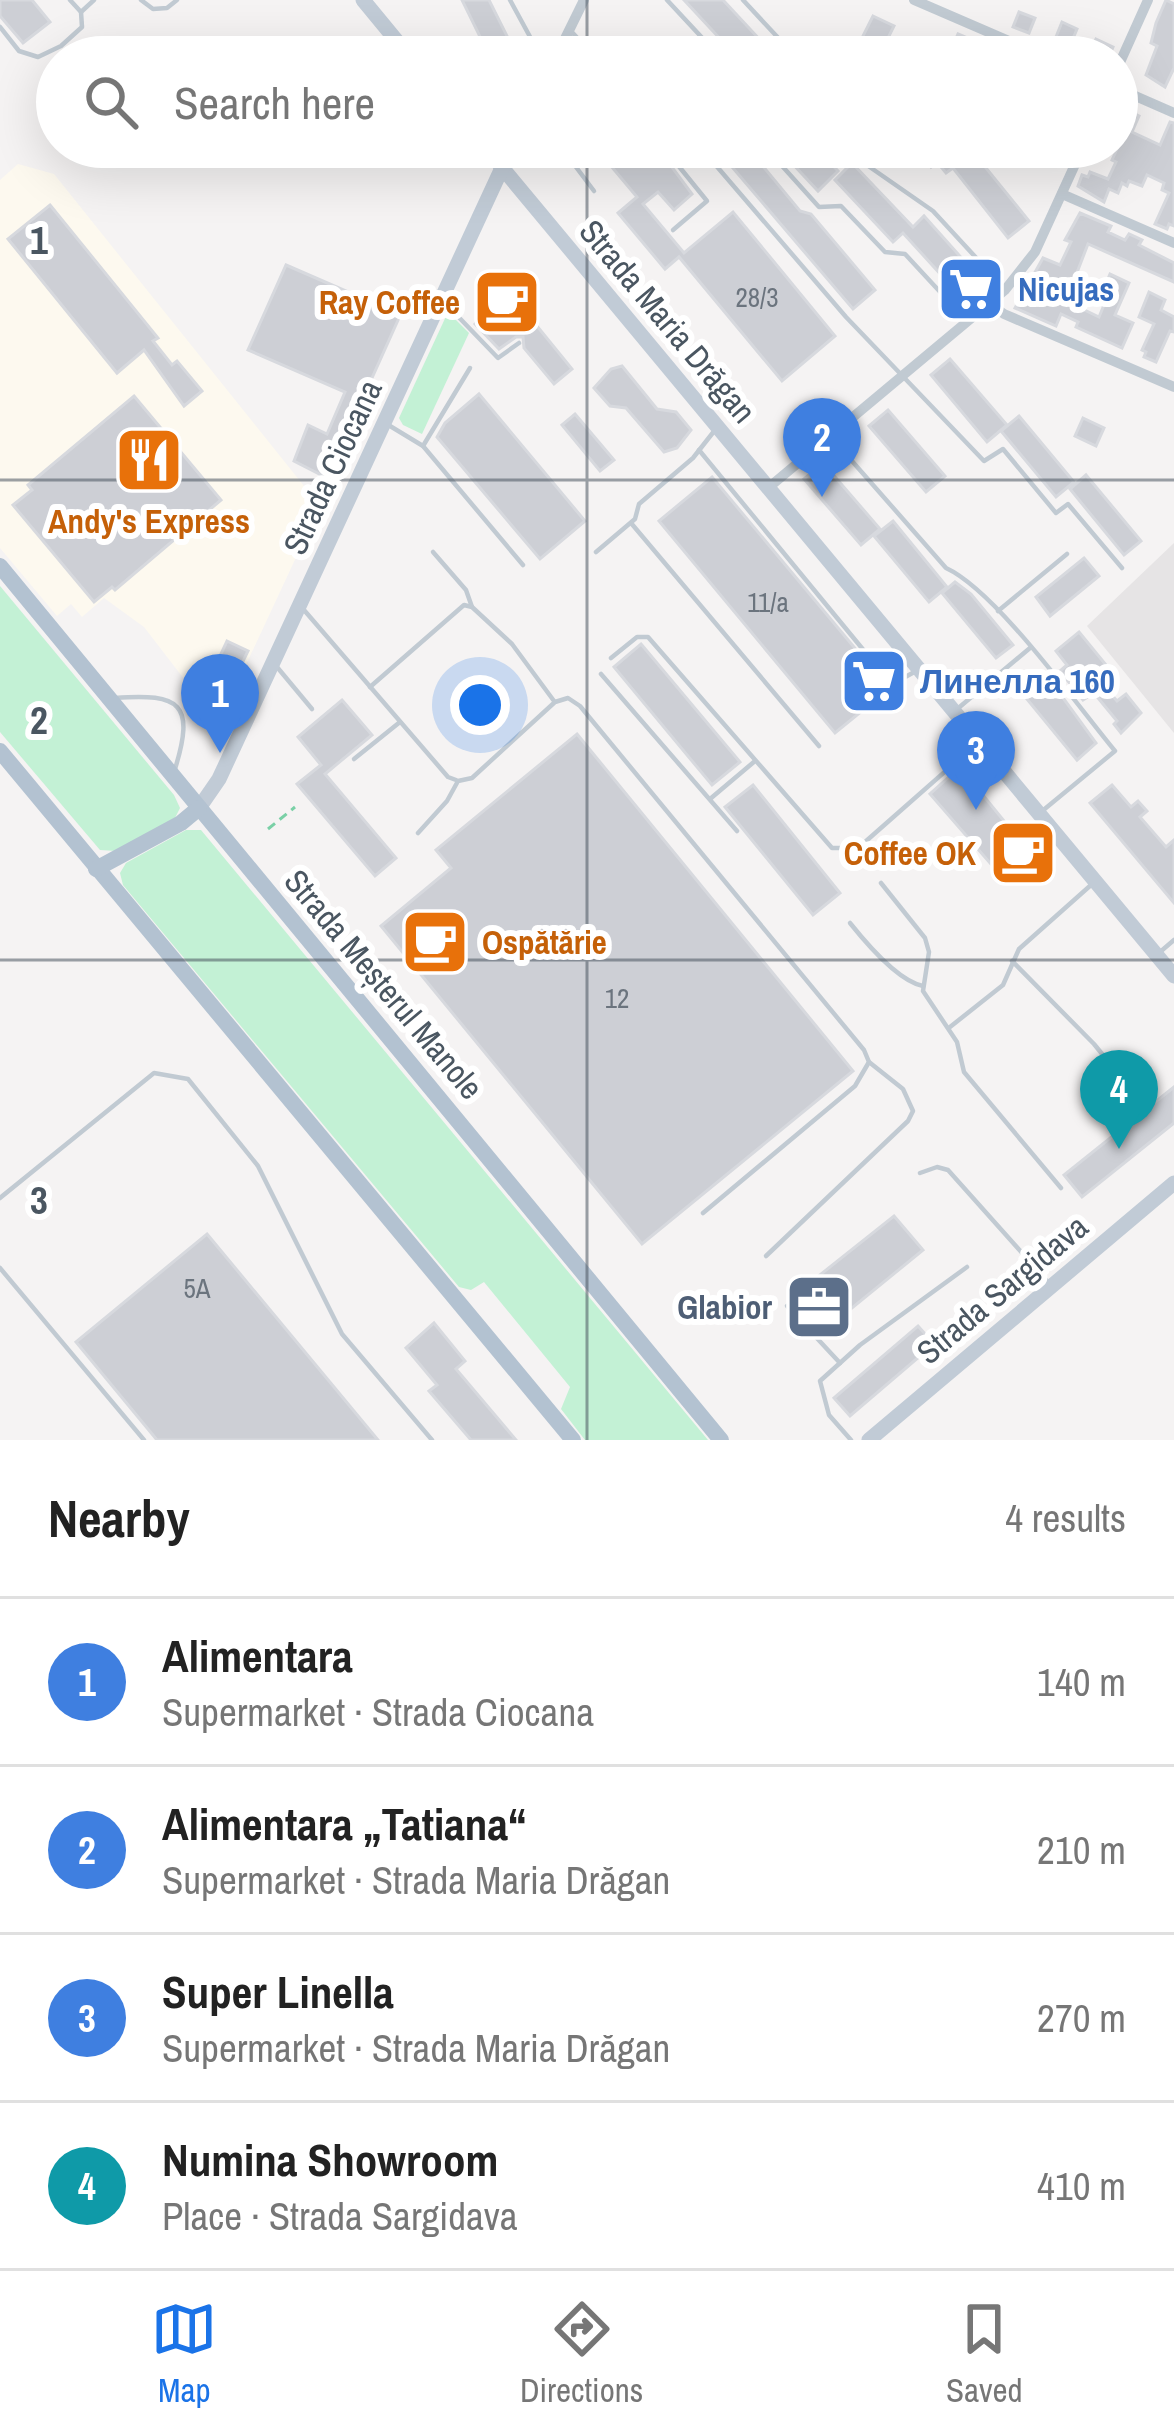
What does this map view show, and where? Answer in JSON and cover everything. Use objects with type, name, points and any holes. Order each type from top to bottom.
[{"type":"main road","points":[[363,0],[393,36]]},
{"type":"main road","name":"Strada Ciocana","points":[[200,808],[219,778],[502,168]]},
{"type":"main road","name":"Strada Maria Drăgan","points":[[502,168],[1174,976]]},
{"type":"main road","name":"Strada Meșterul Manole","points":[[0,566],[721,1440]]},
{"type":"main road","points":[[0,751],[7,773],[96,869],[573,1440]]},
{"type":"main road","points":[[96,869],[200,808]]},
{"type":"main road","name":"Strada Sargidava","points":[[869,1440],[1174,1183]]},
{"type":"street","points":[[914,0],[997,36]]},
{"type":"street","points":[[1132,36],[1148,0]]},
{"type":"street","points":[[566,36],[579,3]]},
{"type":"street","points":[[1138,97],[1174,113]]},
{"type":"street","points":[[768,488],[1005,290],[1035,251],[1073,168]]},
{"type":"street","points":[[1062,194],[1174,243]]},
{"type":"street","points":[[990,304],[1174,388]]},
{"type":"lane","points":[[70,0],[81,12],[82,27],[72,36]]},
{"type":"lane","points":[[81,12],[94,0]]},
{"type":"lane","points":[[141,0],[153,9],[167,8],[177,0]]},
{"type":"lane","points":[[510,0],[530,36]]},
{"type":"lane","points":[[668,0],[701,36]]},
{"type":"lane","points":[[743,0],[776,36]]},
{"type":"lane","points":[[0,27],[19,51],[36,56]]},
{"type":"lane","points":[[570,29],[576,36]]},
{"type":"lane","points":[[577,168],[594,191]]},
{"type":"lane","points":[[673,230],[707,200],[679,168]]},
{"type":"lane","points":[[717,168],[846,316],[984,461],[1003,448],[1056,513],[1068,504],[1121,568]]},
{"type":"lane","points":[[784,168],[819,207],[841,206],[885,253],[905,254],[967,321]]},
{"type":"lane","points":[[872,168],[933,211],[1005,290]]},
{"type":"lane","points":[[442,299],[498,358],[519,343]]},
{"type":"lane","points":[[424,446],[470,368]]},
{"type":"lane","points":[[385,423],[424,446],[523,565]]},
{"type":"lane","points":[[596,552],[631,523],[639,504],[700,449],[718,426]]},
{"type":"lane","points":[[830,436],[946,568],[963,576],[998,611],[1115,751],[1039,814]]},
{"type":"lane","points":[[700,449],[884,675],[898,681],[918,670]]},
{"type":"lane","points":[[631,523],[819,746]]},
{"type":"lane","points":[[433,552],[466,590],[472,607],[512,644],[555,702]]},
{"type":"lane","points":[[998,611],[1067,554]]},
{"type":"lane","points":[[300,606],[448,777],[458,781],[472,778],[555,702],[568,698],[580,706],[746,902],[864,1050],[868,1062],[903,1089],[913,1111],[908,1121],[766,1256]]},
{"type":"lane","points":[[370,687],[457,608],[472,607]]},
{"type":"lane","points":[[610,658],[637,637],[648,637],[832,848],[842,850],[866,842],[979,742]]},
{"type":"lane","points":[[953,712],[1030,648]]},
{"type":"lane","points":[[273,663],[312,710]]},
{"type":"lane","points":[[601,674],[737,831]]},
{"type":"lane","points":[[110,698],[153,695],[179,708],[185,735],[173,775]]},
{"type":"lane","points":[[354,758],[400,722]]},
{"type":"lane","points":[[710,799],[755,761]]},
{"type":"lane","points":[[418,833],[458,781]]},
{"type":"lane","points":[[949,1028],[1003,985],[1019,949],[1095,881]]},
{"type":"lane","points":[[881,883],[925,938],[929,952],[923,986],[960,1051],[964,1072],[1061,1189]]},
{"type":"lane","points":[[850,922],[874,953],[910,983],[923,986]]},
{"type":"lane","points":[[1156,955],[1174,940]]},
{"type":"lane","points":[[1012,961],[1094,1044],[1137,1096]]},
{"type":"lane","points":[[703,1213],[855,1086],[868,1062]]},
{"type":"lane","points":[[0,1198],[154,1073],[188,1079],[258,1166],[342,1334],[433,1440]]},
{"type":"lane","points":[[920,1173],[937,1167],[948,1170],[1052,1286]]},
{"type":"lane","points":[[850,1440],[829,1415],[820,1381],[967,1267]]},
{"type":"lane","points":[[0,1268],[144,1440]]},
{"type":"lane","points":[[787,1306],[840,1364]]},
{"type":"path","points":[[268,829],[295,807]]},
{"type":"shaded area","points":[[18,164],[54,174],[320,506],[224,712],[231,715],[221,736],[204,716],[211,714],[144,627],[104,598],[82,617],[71,604],[57,616],[0,548],[0,180]]},
{"type":"shaded area","points":[[1174,543],[1174,733],[1087,626]]},
{"type":"green space","points":[[448,312],[469,333],[422,434],[399,418]]},
{"type":"green space","points":[[0,586],[174,795],[180,808],[175,818],[116,851],[100,850],[0,732]]},
{"type":"green space","points":[[186,830],[201,830],[708,1440],[585,1440],[561,1409],[570,1387],[484,1282],[471,1290],[459,1287],[123,885],[120,873],[126,863]]},
{"type":"building","points":[[0,0],[32,0],[50,22],[23,43],[0,16]]},
{"type":"building","points":[[462,0],[489,0],[507,36],[480,36]]},
{"type":"building","points":[[684,0],[723,0],[756,36],[717,36]]},
{"type":"building","points":[[1166,0],[1174,4],[1174,68],[1165,87],[1146,75],[1157,46],[1151,43],[1156,23]]},
{"type":"building","points":[[1019,12],[1035,18],[1029,33],[1013,27]]},
{"type":"building","points":[[873,16],[894,26],[889,36],[863,36]]},
{"type":"building","points":[[1062,22],[1077,29],[1074,36],[1056,36]]},
{"type":"building","points":[[1170,122],[1174,123],[1174,226],[1169,224],[1167,229],[1155,224],[1169,193],[1162,190],[1164,183],[1147,175],[1142,186],[1129,181],[1127,186],[1122,183],[1118,193],[1109,189],[1104,202],[1078,186],[1082,175],[1088,177],[1090,172],[1108,179],[1113,168],[1138,168],[1138,135],[1160,145]]},
{"type":"building","points":[[613,168],[673,168],[692,194],[674,210],[658,192],[643,204],[684,253],[733,212],[835,336],[782,381],[679,257],[665,269],[618,213],[637,197]]},
{"type":"building","points":[[733,168],[764,168],[800,211],[811,214],[875,290],[853,309]]},
{"type":"building","points":[[797,168],[838,171],[818,191]]},
{"type":"building","points":[[847,168],[857,168],[913,227],[924,216],[983,282],[964,300],[903,233],[893,242],[835,180]]},
{"type":"building","points":[[953,168],[986,168],[1029,221],[1008,238]]},
{"type":"building","points":[[50,205],[158,338],[153,341],[172,365],[177,361],[202,391],[184,406],[144,350],[117,373],[8,239]]},
{"type":"building","points":[[1080,213],[1111,226],[1108,232],[1125,240],[1129,234],[1142,240],[1139,245],[1174,263],[1174,282],[1088,244],[1066,301],[1099,317],[1111,288],[1105,286],[1110,274],[1129,283],[1115,315],[1133,323],[1122,348],[1076,327],[1078,322],[1061,314],[1056,326],[1015,308],[1043,258],[1060,265],[1071,242],[1065,240]]},
{"type":"building","points":[[286,265],[378,305],[381,299],[403,309],[327,478],[294,461],[308,425],[327,434],[345,392],[248,350]]},
{"type":"building","points":[[506,288],[572,369],[554,384],[524,348],[523,337],[499,349],[475,324]]},
{"type":"building","points":[[1149,292],[1165,300],[1161,310],[1174,317],[1174,332],[1170,331],[1156,362],[1144,357],[1142,350],[1154,324],[1139,317]]},
{"type":"building","points":[[950,359],[1007,425],[987,442],[931,375]]},
{"type":"building","points":[[622,366],[657,409],[676,412],[691,430],[677,448],[664,452],[626,408],[610,406],[594,388],[611,369]]},
{"type":"building","points":[[479,394],[585,521],[540,559],[437,437],[445,423]]},
{"type":"building","points":[[134,396],[221,500],[115,590],[112,587],[94,602],[13,505],[32,490],[28,485]]},
{"type":"building","points":[[888,410],[945,476],[926,492],[869,426]]},
{"type":"building","points":[[575,414],[614,460],[600,471],[562,425]]},
{"type":"building","points":[[1019,416],[1074,482],[1056,497],[1001,431]]},
{"type":"building","points":[[1083,418],[1104,428],[1096,446],[1075,436]]},
{"type":"building","points":[[823,463],[880,529],[861,545],[804,479]]},
{"type":"building","points":[[1086,475],[1141,541],[1124,555],[1070,489]]},
{"type":"building","points":[[712,477],[889,689],[835,733],[659,521]]},
{"type":"building","points":[[893,521],[947,587],[929,602],[874,536]]},
{"type":"building","points":[[1084,558],[1099,576],[1050,616],[1036,597]]},
{"type":"building","points":[[955,582],[971,594],[1013,645],[996,658],[942,593]]},
{"type":"building","points":[[1079,632],[1115,676],[1103,685],[1117,701],[1126,694],[1141,713],[1121,733],[1094,693],[1083,700],[1060,671],[1067,665],[1056,651]]},
{"type":"building","points":[[227,641],[248,651],[234,680],[213,671]]},
{"type":"building","points":[[641,644],[740,762],[712,785],[614,667]]},
{"type":"building","points":[[1042,677],[1050,680],[1096,743],[1077,760],[1022,693]]},
{"type":"building","points":[[342,700],[372,735],[325,774],[396,858],[375,876],[297,784],[321,765],[298,737]]},
{"type":"building","points":[[577,734],[853,1071],[642,1244],[381,926],[451,868],[436,850]]},
{"type":"building","points":[[960,767],[1031,854],[1003,878],[930,794]]},
{"type":"building","points":[[753,785],[840,893],[813,915],[725,807]]},
{"type":"building","points":[[1112,785],[1131,807],[1138,801],[1147,811],[1140,817],[1166,847],[1174,840],[1174,903],[1090,803]]},
{"type":"building","points":[[1174,1087],[1174,1123],[1082,1197],[1064,1175]]},
{"type":"building","points":[[894,1216],[923,1250],[825,1330],[796,1294]]},
{"type":"building","points":[[207,1234],[378,1440],[157,1440],[76,1342]]},
{"type":"building","points":[[434,1323],[465,1361],[456,1369],[516,1440],[471,1440],[429,1391],[437,1385],[406,1348]]},
{"type":"building","points":[[918,1326],[934,1344],[850,1416],[834,1398]]},
{"type":"place","name":"Nicujas","points":[[971,289]]},
{"type":"place","name":"Ray Coffee","points":[[507,302]]},
{"type":"place","name":"Andy's Express","points":[[149,460]]},
{"type":"place","name":"Alimentara „Tatiana“","points":[[822,497]]},
{"type":"place","name":"Линелла 160","points":[[874,681]]},
{"type":"place","name":"Alimentara","points":[[220,753]]},
{"type":"place","name":"Super Linella","points":[[976,810]]},
{"type":"place","name":"Coffee OK","points":[[1023,853]]},
{"type":"place","name":"Ospătărie","points":[[435,942]]},
{"type":"place","name":"Numina Showroom","points":[[1119,1149]]},
{"type":"place","name":"Glabior","points":[[819,1307]]}]
